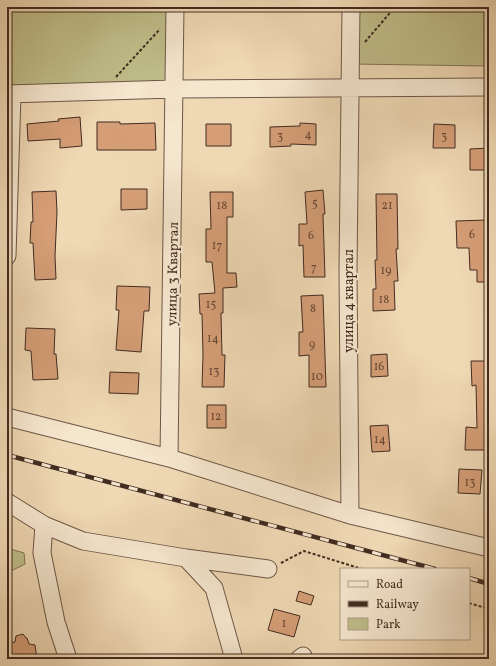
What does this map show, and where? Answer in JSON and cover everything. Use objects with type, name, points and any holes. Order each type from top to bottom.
[{"type":"street","name":"улица 4 квартал","points":[[350,515],[348,270],[351,7]]},
{"type":"street","name":"улица 3 Квартал","points":[[169,458],[174,10]]},
{"type":"street","points":[[7,256],[9,94],[174,89],[489,87]]},
{"type":"street","points":[[7,417],[169,458],[350,515],[489,548]]},
{"type":"street","points":[[7,502],[44,525],[83,541],[186,558],[268,569]]},
{"type":"street","points":[[44,525],[42,552],[56,622],[68,659]]},
{"type":"street","points":[[186,558],[214,588],[234,659]]},
{"type":"path","points":[[365,42],[395,7]]},
{"type":"path","points":[[103,92],[174,10]]},
{"type":"path","points":[[268,569],[304,551],[359,568]]},
{"type":"path","points":[[470,603],[489,609]]},
{"type":"green space","points":[[7,7],[167,7],[172,87],[7,96]]},
{"type":"green space","points":[[351,7],[489,7],[489,66],[351,64]]},
{"type":"green space","points":[[7,548],[24,553],[25,564],[7,573]]},
{"type":"building","points":[[80,117],[82,146],[60,148],[60,139],[28,141],[27,124],[59,121],[58,119]]},
{"type":"building","points":[[97,122],[120,122],[120,124],[155,123],[156,150],[97,150]]},
{"type":"building","points":[[300,123],[316,124],[316,145],[291,144],[291,146],[270,147],[270,127],[300,126]]},
{"type":"building","points":[[206,124],[231,124],[231,146],[206,146]]},
{"type":"building","points":[[434,124],[455,125],[455,148],[433,148]]},
{"type":"building","points":[[489,148],[489,170],[470,170],[470,149]]},
{"type":"building","points":[[121,189],[147,189],[147,209],[121,210]]},
{"type":"building","points":[[323,190],[325,214],[323,214],[325,277],[304,277],[303,245],[299,246],[299,224],[307,224],[305,192]]},
{"type":"building","points":[[56,191],[56,279],[35,280],[33,243],[30,243],[31,222],[33,222],[32,192]]},
{"type":"building","points":[[210,192],[233,192],[233,217],[227,217],[227,273],[236,273],[237,287],[223,288],[223,313],[221,313],[222,355],[225,355],[224,387],[202,387],[202,314],[200,314],[199,294],[215,293],[212,262],[206,262],[206,229],[211,229]]},
{"type":"building","points":[[376,194],[397,194],[398,249],[396,249],[398,281],[394,281],[395,310],[373,311],[373,289],[376,289],[375,260],[377,260]]},
{"type":"building","points":[[487,220],[489,282],[477,282],[477,270],[470,270],[469,248],[457,248],[456,221]]},
{"type":"building","points":[[117,286],[150,287],[149,311],[144,311],[141,352],[116,350],[119,310],[116,310]]},
{"type":"building","points":[[323,295],[326,387],[309,387],[309,355],[299,356],[299,332],[303,332],[301,296]]},
{"type":"building","points":[[26,328],[55,329],[54,354],[56,354],[58,379],[33,380],[31,351],[25,350]]},
{"type":"building","points":[[387,354],[388,376],[371,377],[371,355]]},
{"type":"building","points":[[471,361],[489,361],[489,450],[465,450],[466,427],[477,428],[476,385],[472,386]]},
{"type":"building","points":[[110,372],[139,373],[138,394],[109,393]]},
{"type":"building","points":[[207,405],[226,405],[226,428],[207,428]]},
{"type":"building","points":[[388,425],[390,451],[372,452],[370,426]]},
{"type":"building","points":[[459,469],[482,470],[480,494],[458,493]]},
{"type":"building","points":[[299,591],[314,596],[311,605],[296,601]]},
{"type":"building","points":[[274,609],[300,616],[294,637],[268,630]]},
{"type":"building","points":[[23,634],[27,638],[29,644],[35,645],[37,659],[7,659],[10,651],[8,643],[15,642],[16,636]]},
{"type":"railway","points":[[7,455],[431,568]]},
{"type":"railway","points":[[470,578],[489,584]]}]
